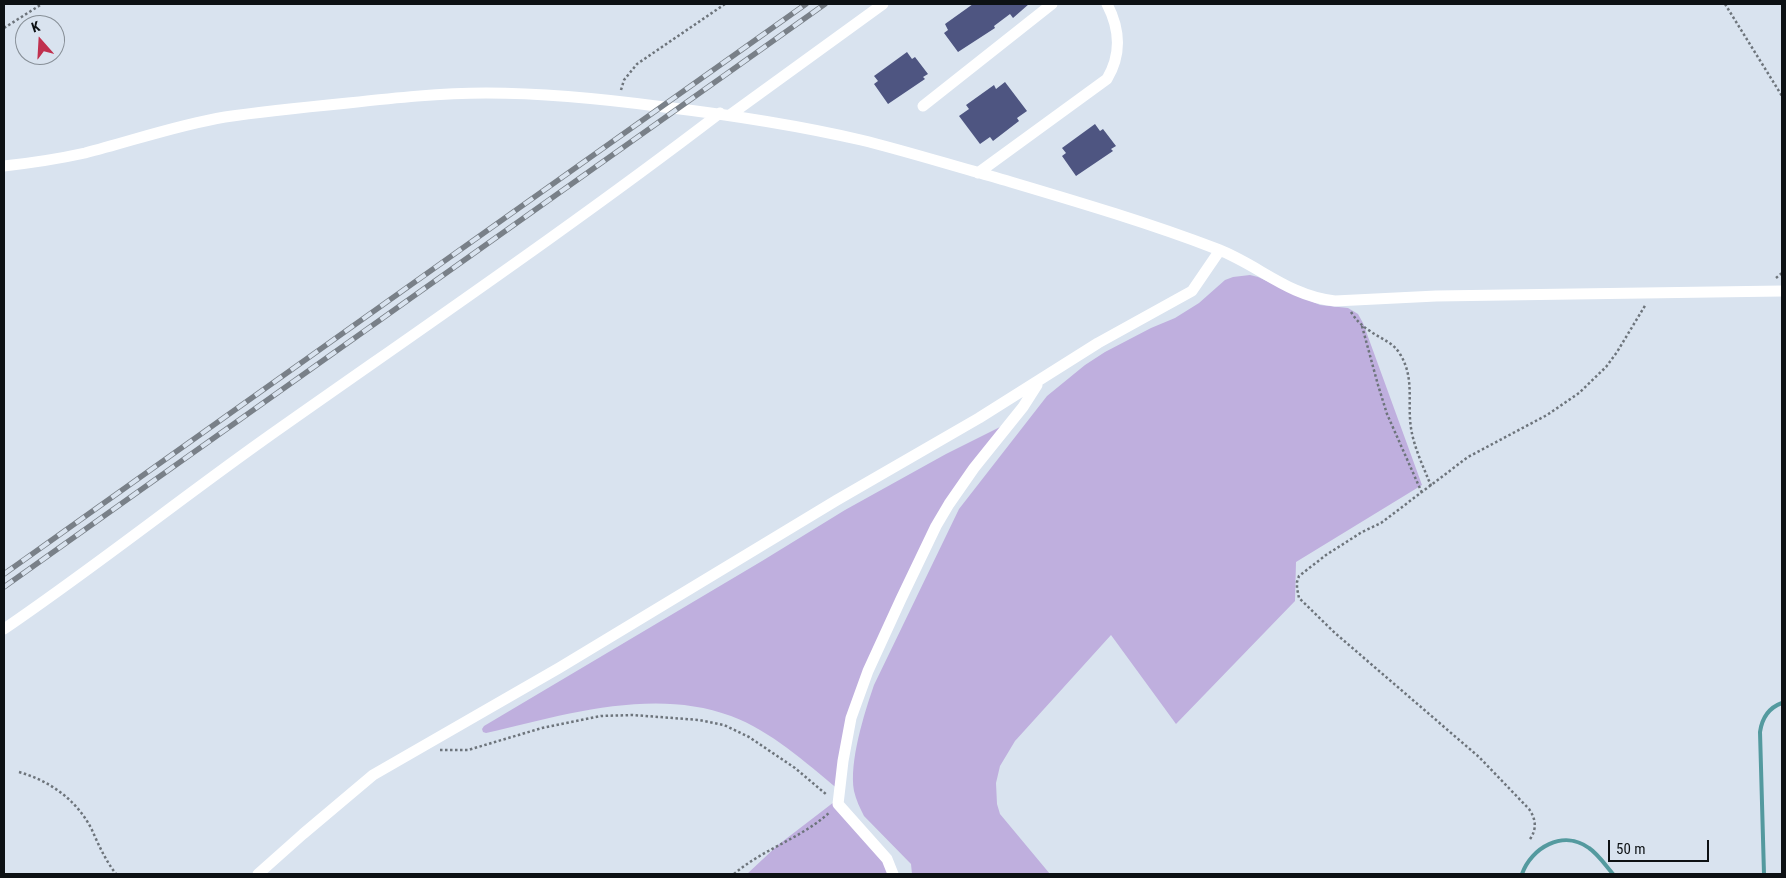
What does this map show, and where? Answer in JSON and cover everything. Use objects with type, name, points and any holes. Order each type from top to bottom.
[{"type":"street","points":[[4,629],[59,591],[248,452],[883,4]]},
{"type":"street","points":[[923,106],[1052,4]]},
{"type":"street","points":[[978,173],[1107,79],[1116,62],[1118,44],[1114,21],[1107,4]]},
{"type":"street","points":[[4,166],[82,153],[203,121],[318,106],[411,97],[485,93],[562,96],[725,114],[817,130],[865,141],[1095,208],[1220,250],[1302,294],[1318,299],[1335,301],[1436,296],[1782,292]]},
{"type":"street","points":[[258,874],[373,775],[551,673],[772,539],[965,427],[1098,343],[1192,291],[1220,250]]},
{"type":"street","points":[[894,874],[887,859],[838,804],[842,761],[851,718],[868,671],[936,526],[974,468],[1023,407],[1039,382]]},
{"type":"path","points":[[4,28],[42,4]]},
{"type":"path","points":[[618,101],[624,80],[637,64],[725,4]]},
{"type":"path","points":[[1724,4],[1782,96]]},
{"type":"path","points":[[1530,839],[1535,824],[1529,809],[1479,757],[1335,634],[1299,598],[1296,588],[1299,576],[1312,565],[1344,543],[1381,523],[1468,458],[1547,416],[1579,393],[1606,367],[1617,352],[1651,294]]},
{"type":"path","points":[[1422,493],[1387,414],[1362,325],[1393,345],[1404,359],[1411,385],[1411,429],[1431,486]]},
{"type":"path","points":[[421,747],[443,751],[468,750],[542,728],[601,716],[648,716],[712,722],[737,731],[795,768],[838,804],[812,827],[770,849],[734,874]]},
{"type":"path","points":[[19,772],[56,788],[76,807],[85,818],[104,857],[116,874]]},
{"type":"shaded area","points":[[1250,275],[1320,305],[1348,308],[1358,314],[1363,323],[1422,485],[1296,562],[1295,601],[1176,724],[1111,635],[1015,741],[1000,766],[996,783],[997,804],[1000,814],[1050,874],[912,874],[911,864],[864,816],[854,791],[855,752],[874,685],[959,509],[1047,396],[1085,365],[1105,352],[1175,318],[1199,303],[1225,280]]},
{"type":"shaded area","points":[[1006,424],[949,503],[865,676],[838,789],[787,748],[760,730],[731,716],[701,708],[671,704],[608,707],[577,712],[486,733],[483,732],[484,726],[845,510],[946,454]]},
{"type":"shaded area","points":[[834,802],[888,863],[891,874],[747,874],[778,845]]},
{"type":"building","points":[[973,4],[1029,4],[1013,18],[1010,14],[994,26],[995,28],[958,52],[944,33],[948,30],[945,24]]},
{"type":"building","points":[[907,52],[912,59],[915,57],[928,74],[923,77],[925,79],[888,104],[874,84],[878,81],[874,76]]},
{"type":"building","points":[[1005,82],[1027,111],[1017,118],[1019,121],[993,141],[990,137],[980,144],[959,116],[969,109],[966,105],[994,85],[996,89]]},
{"type":"building","points":[[1095,124],[1100,131],[1103,129],[1116,146],[1111,149],[1113,151],[1076,176],[1062,156],[1066,153],[1062,148]]},
{"type":"waterway","points":[[1764,874],[1760,732],[1766,714],[1782,703]]},
{"type":"waterway","points":[[1522,874],[1526,865],[1540,849],[1549,844],[1569,840],[1589,848],[1613,874]]},
{"type":"railway","points":[[4,574],[806,4]]},
{"type":"railway","points":[[4,587],[825,4]]}]
